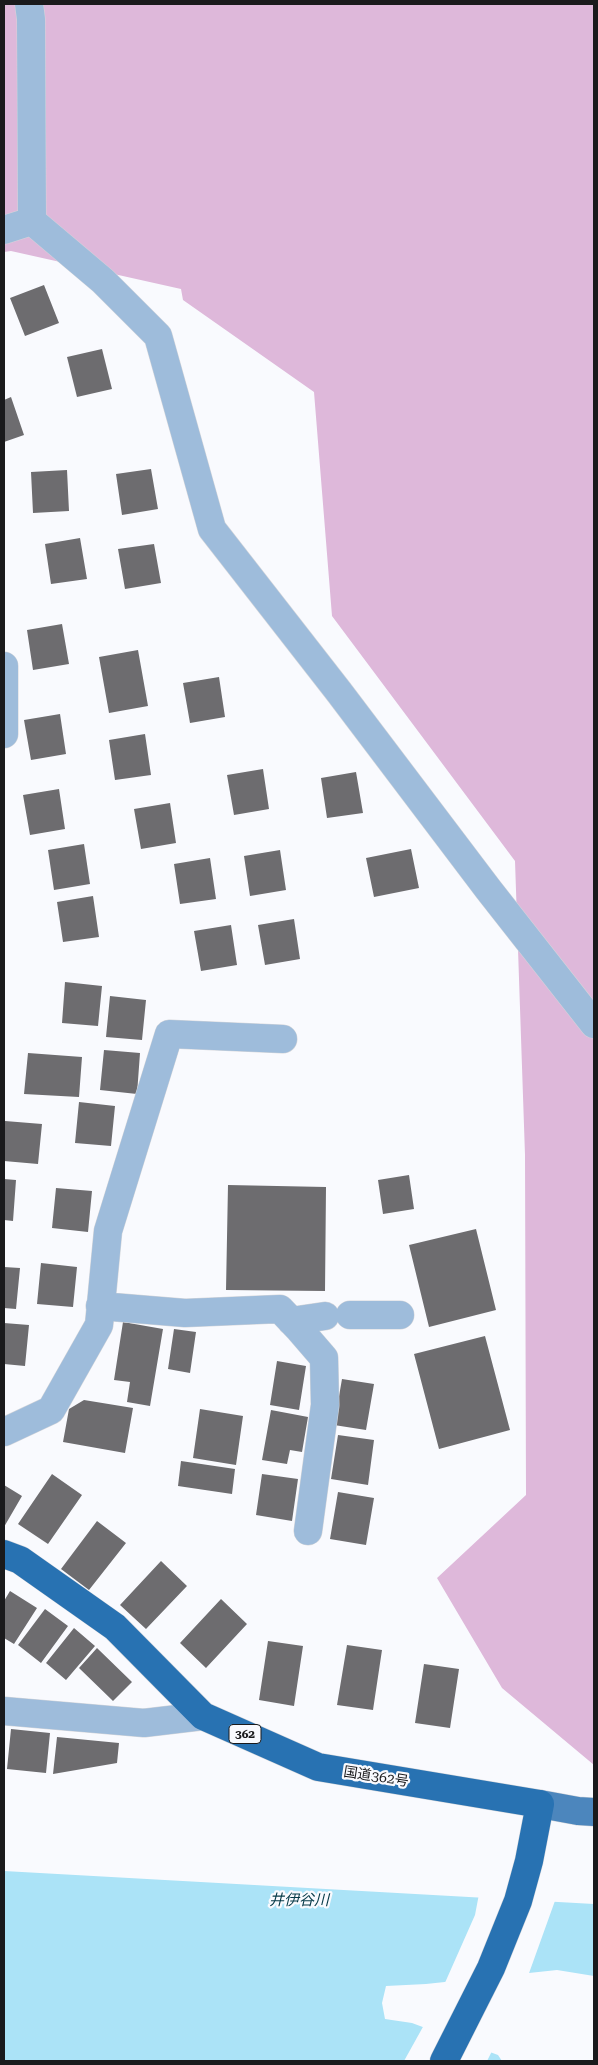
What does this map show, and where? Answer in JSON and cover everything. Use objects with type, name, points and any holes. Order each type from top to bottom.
[{"type":"highway","name":"国道362号","points":[[4,1554],[20,1560],[115,1627],[203,1716],[318,1767],[540,1804]]},
{"type":"highway","points":[[444,2061],[487,1975],[523,1886],[532,1850],[540,1804]]},
{"type":"main road","points":[[540,1804],[594,1812]]},
{"type":"street","points":[[30,4],[32,19],[32,221]]},
{"type":"street","points":[[4,230],[32,221]]},
{"type":"street","points":[[32,221],[104,281],[158,336],[212,529],[594,1024]]},
{"type":"street","points":[[4,666],[4,734]]},
{"type":"street","points":[[4,1432],[51,1410],[99,1325],[108,1231],[169,1034],[283,1039]]},
{"type":"street","points":[[100,1306],[186,1313],[280,1309],[324,1358],[325,1405],[308,1531]]},
{"type":"street","points":[[291,1321],[337,1316],[400,1314]]},
{"type":"street","points":[[4,1711],[144,1723],[203,1716]]},
{"type":"shaded area","points":[[4,4],[594,4],[594,1765],[502,1688],[437,1578],[526,1495],[525,1155],[515,861],[332,616],[314,392],[183,300],[181,289],[11,251],[4,252]]},
{"type":"water","name":"井伊谷川","points":[[4,1871],[594,1904],[594,1976],[557,1970],[426,1984],[386,1986],[382,2003],[385,2019],[412,2023],[498,2055],[502,2061],[4,2061]]},
{"type":"pier","points":[[479,1894],[556,1898],[528,1976],[444,1985],[475,1915]]},
{"type":"pier","points":[[424,2025],[492,2051],[487,2061],[404,2061]]},
{"type":"building","points":[[44,285],[59,323],[25,336],[10,298]]},
{"type":"building","points":[[102,349],[112,389],[77,397],[67,357]]},
{"type":"building","points":[[11,397],[24,435],[4,442],[4,400]]},
{"type":"building","points":[[151,469],[158,509],[122,515],[116,474]]},
{"type":"building","points":[[67,470],[69,511],[33,513],[31,472]]},
{"type":"building","points":[[80,538],[87,579],[51,584],[45,544]]},
{"type":"building","points":[[154,544],[161,583],[125,589],[118,549]]},
{"type":"building","points":[[62,624],[69,664],[33,670],[27,630]]},
{"type":"building","points":[[138,650],[148,706],[109,713],[99,657]]},
{"type":"building","points":[[219,677],[225,717],[190,723],[183,683]]},
{"type":"building","points":[[60,714],[66,754],[31,760],[24,720]]},
{"type":"building","points":[[145,734],[151,775],[115,780],[109,740]]},
{"type":"building","points":[[263,769],[269,809],[234,815],[227,775]]},
{"type":"building","points":[[356,772],[363,813],[327,818],[321,778]]},
{"type":"building","points":[[59,789],[65,829],[30,835],[23,795]]},
{"type":"building","points":[[170,803],[176,843],[141,849],[134,809]]},
{"type":"building","points":[[84,844],[90,884],[54,890],[48,850]]},
{"type":"building","points":[[411,849],[419,888],[374,897],[366,858]]},
{"type":"building","points":[[280,850],[286,890],[250,896],[244,856]]},
{"type":"building","points":[[210,858],[216,899],[180,904],[174,864]]},
{"type":"building","points":[[93,896],[99,937],[63,942],[57,902]]},
{"type":"building","points":[[294,919],[300,959],[265,965],[258,925]]},
{"type":"building","points":[[231,925],[237,965],[201,971],[194,931]]},
{"type":"building","points":[[65,982],[102,986],[98,1026],[62,1023]]},
{"type":"building","points":[[110,996],[146,1000],[142,1040],[106,1037]]},
{"type":"building","points":[[104,1050],[140,1053],[137,1094],[100,1090]]},
{"type":"building","points":[[28,1053],[82,1057],[79,1097],[24,1094]]},
{"type":"building","points":[[79,1102],[115,1106],[111,1146],[75,1143]]},
{"type":"building","points":[[5,1121],[42,1124],[38,1164],[4,1161]]},
{"type":"building","points":[[409,1175],[414,1209],[383,1214],[378,1180]]},
{"type":"building","points":[[4,1179],[16,1180],[13,1221],[4,1220]]},
{"type":"building","points":[[228,1185],[326,1187],[325,1291],[226,1290]]},
{"type":"building","points":[[56,1188],[92,1191],[88,1232],[52,1228]]},
{"type":"building","points":[[476,1229],[496,1310],[429,1327],[409,1245]]},
{"type":"building","points":[[41,1263],[77,1267],[73,1307],[37,1304]]},
{"type":"building","points":[[4,1267],[20,1268],[16,1309],[4,1308]]},
{"type":"building","points":[[123,1322],[163,1329],[150,1406],[127,1402],[130,1382],[114,1380]]},
{"type":"building","points":[[4,1323],[29,1325],[25,1366],[4,1364]]},
{"type":"building","points":[[174,1329],[196,1332],[190,1373],[168,1369]]},
{"type":"building","points":[[485,1336],[510,1430],[439,1449],[414,1354]]},
{"type":"building","points":[[277,1361],[306,1366],[299,1410],[270,1405]]},
{"type":"building","points":[[342,1379],[374,1384],[366,1430],[334,1425]]},
{"type":"building","points":[[84,1400],[133,1408],[125,1453],[63,1442],[69,1409]]},
{"type":"building","points":[[200,1409],[243,1416],[236,1465],[193,1458]]},
{"type":"building","points":[[271,1410],[308,1417],[302,1452],[290,1450],[287,1464],[262,1460]]},
{"type":"building","points":[[338,1435],[374,1440],[368,1485],[331,1479]]},
{"type":"building","points":[[181,1461],[235,1469],[232,1494],[178,1486]]},
{"type":"building","points":[[52,1474],[82,1495],[48,1544],[18,1524]]},
{"type":"building","points":[[262,1474],[298,1479],[292,1521],[256,1515]]},
{"type":"building","points":[[4,1485],[22,1496],[4,1527]]},
{"type":"building","points":[[338,1492],[374,1498],[366,1545],[330,1539]]},
{"type":"building","points":[[97,1521],[126,1543],[89,1590],[61,1569]]},
{"type":"building","points":[[161,1561],[187,1586],[146,1629],[120,1605]]},
{"type":"building","points":[[10,1591],[37,1608],[14,1644],[4,1638],[4,1601]]},
{"type":"building","points":[[221,1599],[247,1624],[206,1668],[180,1643]]},
{"type":"building","points":[[45,1609],[68,1626],[41,1663],[18,1645]]},
{"type":"building","points":[[74,1628],[95,1646],[66,1680],[46,1663]]},
{"type":"building","points":[[268,1641],[303,1646],[294,1706],[259,1700]]},
{"type":"building","points":[[347,1645],[382,1650],[373,1710],[337,1705]]},
{"type":"building","points":[[97,1648],[132,1682],[113,1701],[79,1668]]},
{"type":"building","points":[[424,1664],[459,1669],[450,1728],[415,1723]]},
{"type":"building","points":[[11,1729],[50,1733],[46,1773],[7,1769]]},
{"type":"building","points":[[57,1737],[119,1743],[117,1763],[53,1774]]}]
